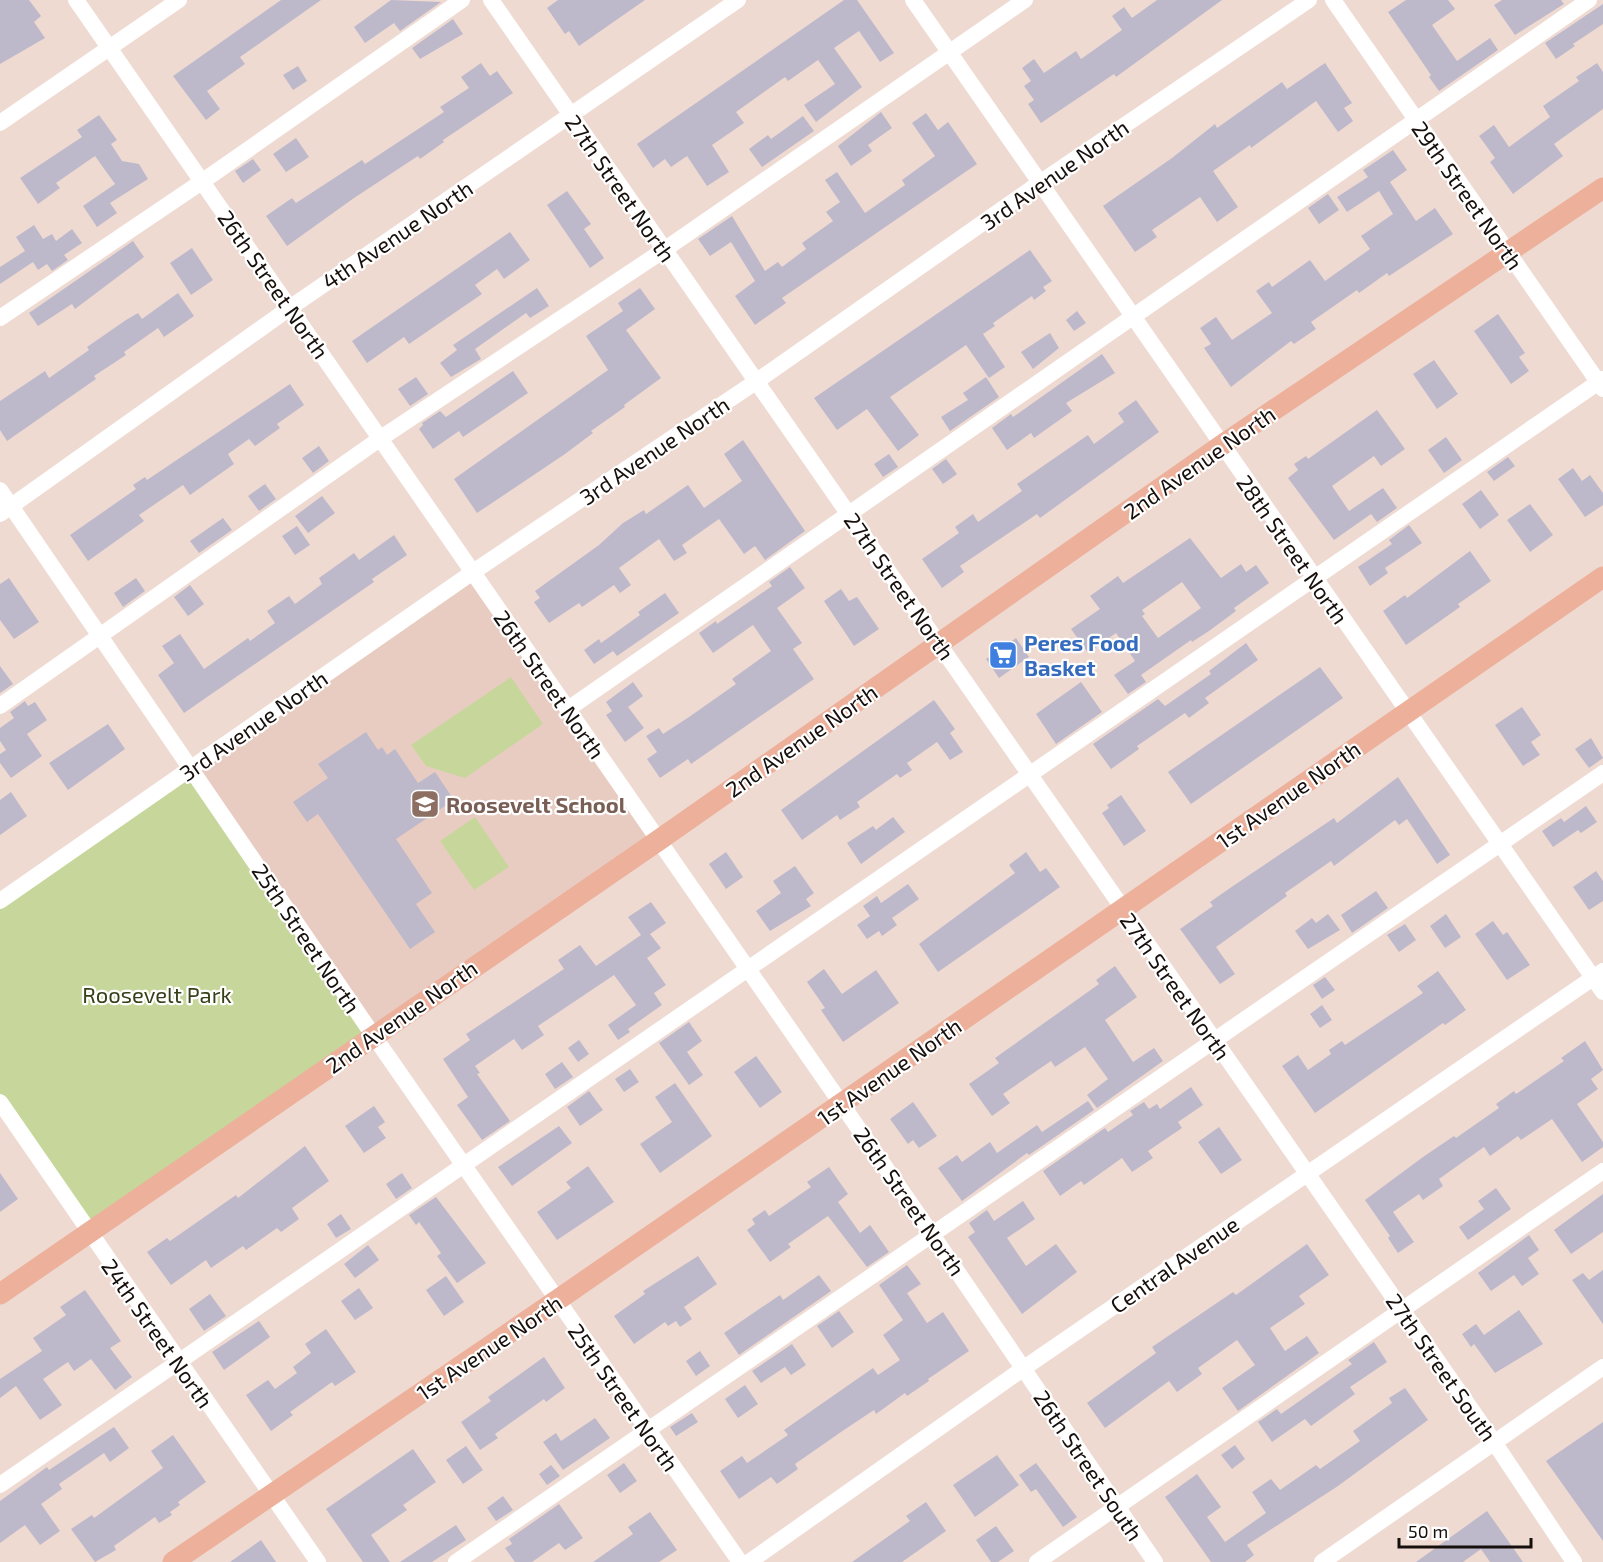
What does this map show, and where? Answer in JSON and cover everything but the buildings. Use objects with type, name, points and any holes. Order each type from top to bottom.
[{"type":"main road","name":"2nd Avenue North","points":[[0,1294],[659,840],[1222,445],[1603,188]]},
{"type":"main road","name":"1st Avenue North","points":[[173,1562],[1603,577]]},
{"type":"street","name":"26th Street North","points":[[76,0],[291,307],[1024,1368]]},
{"type":"street","points":[[0,123],[179,0]]},
{"type":"street","points":[[0,318],[203,181],[462,0]]},
{"type":"street","name":"27th Street North","points":[[490,0],[940,642],[1306,1173]]},
{"type":"street","name":"4th Avenue North","points":[[6,510],[291,307],[738,0]]},
{"type":"street","name":"28th Street North","points":[[913,0],[1499,845],[1600,980]]},
{"type":"street","points":[[0,706],[381,438],[664,250],[1024,0]]},
{"type":"street","name":"3rd Avenue North","points":[[0,902],[473,572],[757,381],[1041,182],[1309,0]]},
{"type":"street","name":"29th Street North","points":[[1333,0],[1601,384]]},
{"type":"street","points":[[568,709],[1589,0]]},
{"type":"street","points":[[0,1485],[1030,773],[1601,384]]},
{"type":"street","name":"25th Street North","points":[[0,490],[6,510],[101,636],[373,1035],[740,1562]]},
{"type":"street","points":[[456,1562],[931,1233],[1603,773]]},
{"type":"street","name":"Central Avenue","points":[[749,1562],[1306,1173],[1600,980]]},
{"type":"street","name":"24th Street North","points":[[0,1102],[318,1562]]},
{"type":"street","points":[[1037,1562],[1603,1171]]},
{"type":"street","name":"27th Street South","points":[[1306,1173],[1494,1442],[1574,1562]]},
{"type":"street","points":[[1322,1562],[1603,1367]]},
{"type":"street","name":"26th Street South","points":[[1024,1368],[1155,1562]]},
{"type":"shaded area","name":"Roosevelt School","points":[[473,572],[659,840],[373,1035],[191,768]]},
{"type":"green space","points":[[511,677],[543,724],[465,778],[426,766],[411,745]]},
{"type":"green space","name":"Roosevelt Park","points":[[191,768],[373,1035],[89,1233],[0,1102],[0,901]]},
{"type":"green space","points":[[475,817],[509,867],[474,890],[440,841]]},
{"type":"place","name":"Peres Food Basket","points":[[1003,655]]},
{"type":"place","name":"Roosevelt School","points":[[425,804]]}]
